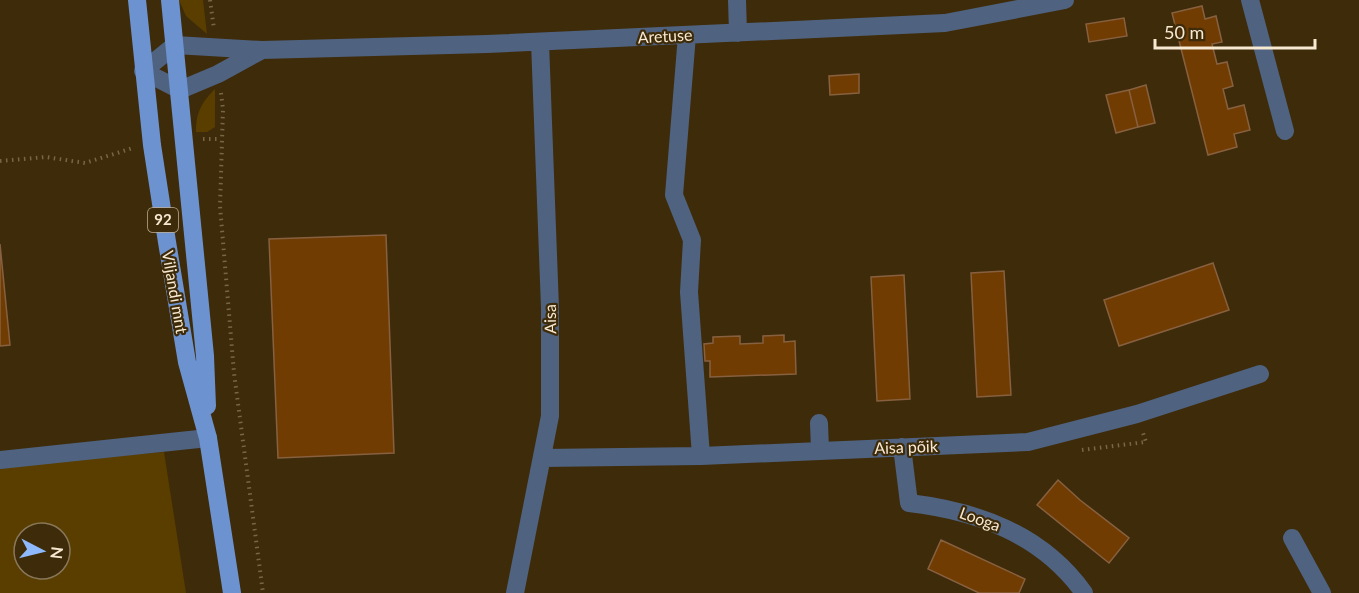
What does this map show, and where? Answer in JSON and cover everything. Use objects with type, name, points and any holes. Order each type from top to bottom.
[{"type":"main road","name":"Viljandi mnt","points":[[137,0],[152,145],[187,362],[208,438],[232,593]]},
{"type":"main road","name":"Viljandi mnt","points":[[170,0],[205,356],[208,438]]},
{"type":"street","points":[[737,0],[738,33]]},
{"type":"street","name":"Aretuse","points":[[175,45],[262,50],[540,42],[738,33],[945,22],[987,8],[1065,0]]},
{"type":"street","points":[[1250,0],[1285,131]]},
{"type":"street","points":[[687,35],[674,195],[693,240],[688,292],[701,456]]},
{"type":"street","name":"Aisa","points":[[515,593],[550,416],[540,42]]},
{"type":"street","points":[[175,45],[143,71],[180,90]]},
{"type":"street","name":"Aretuse","points":[[180,90],[218,74],[262,50]]},
{"type":"street","name":"Aisa põik","points":[[542,458],[701,456],[1028,442],[1137,414],[1260,374]]},
{"type":"street","points":[[819,423],[820,450]]},
{"type":"street","points":[[0,460],[208,438]]},
{"type":"street","name":"Looga","points":[[902,447],[909,503],[948,508],[985,518],[1009,529],[1056,562],[1084,593]]},
{"type":"street","points":[[1292,538],[1322,593]]},
{"type":"path","points":[[210,0],[215,46]]},
{"type":"path","points":[[218,74],[223,109],[220,139],[220,207],[234,374],[263,593]]},
{"type":"path","points":[[185,139],[220,139]]},
{"type":"path","points":[[0,161],[46,157],[85,163],[129,148],[152,145]]},
{"type":"path","points":[[1075,451],[1146,442],[1137,414]]},
{"type":"shaded area","points":[[179,0],[203,0],[207,34],[186,16]]},
{"type":"shaded area","points":[[215,89],[215,127],[207,132],[196,132],[200,109]]},
{"type":"shaded area","points":[[164,452],[186,593],[0,593],[0,466]]},
{"type":"building","points":[[1202,6],[1205,19],[1216,16],[1222,42],[1212,44],[1217,64],[1227,62],[1233,86],[1223,89],[1228,109],[1244,105],[1250,130],[1234,134],[1237,147],[1208,155],[1172,13]]},
{"type":"building","points":[[1124,18],[1127,36],[1089,42],[1086,24]]},
{"type":"building","points":[[859,74],[859,93],[830,95],[829,76]]},
{"type":"building","points":[[1146,85],[1155,123],[1138,127],[1129,90]]},
{"type":"building","points":[[1129,90],[1138,127],[1116,133],[1106,95]]},
{"type":"building","points":[[386,235],[394,453],[278,458],[269,239]]},
{"type":"building","points":[[0,244],[10,345],[0,346]]},
{"type":"building","points":[[1213,263],[1229,310],[1119,346],[1104,300]]},
{"type":"building","points":[[1004,271],[1011,395],[977,397],[971,273]]},
{"type":"building","points":[[904,275],[910,399],[877,401],[871,277]]},
{"type":"building","points":[[784,335],[784,342],[795,341],[796,374],[710,377],[710,361],[705,361],[704,344],[713,343],[713,337],[740,336],[740,344],[763,343],[763,336]]},
{"type":"building","points":[[1058,480],[1129,538],[1109,563],[1037,505]]},
{"type":"building","points":[[941,540],[1025,579],[1019,593],[979,593],[928,569]]}]
